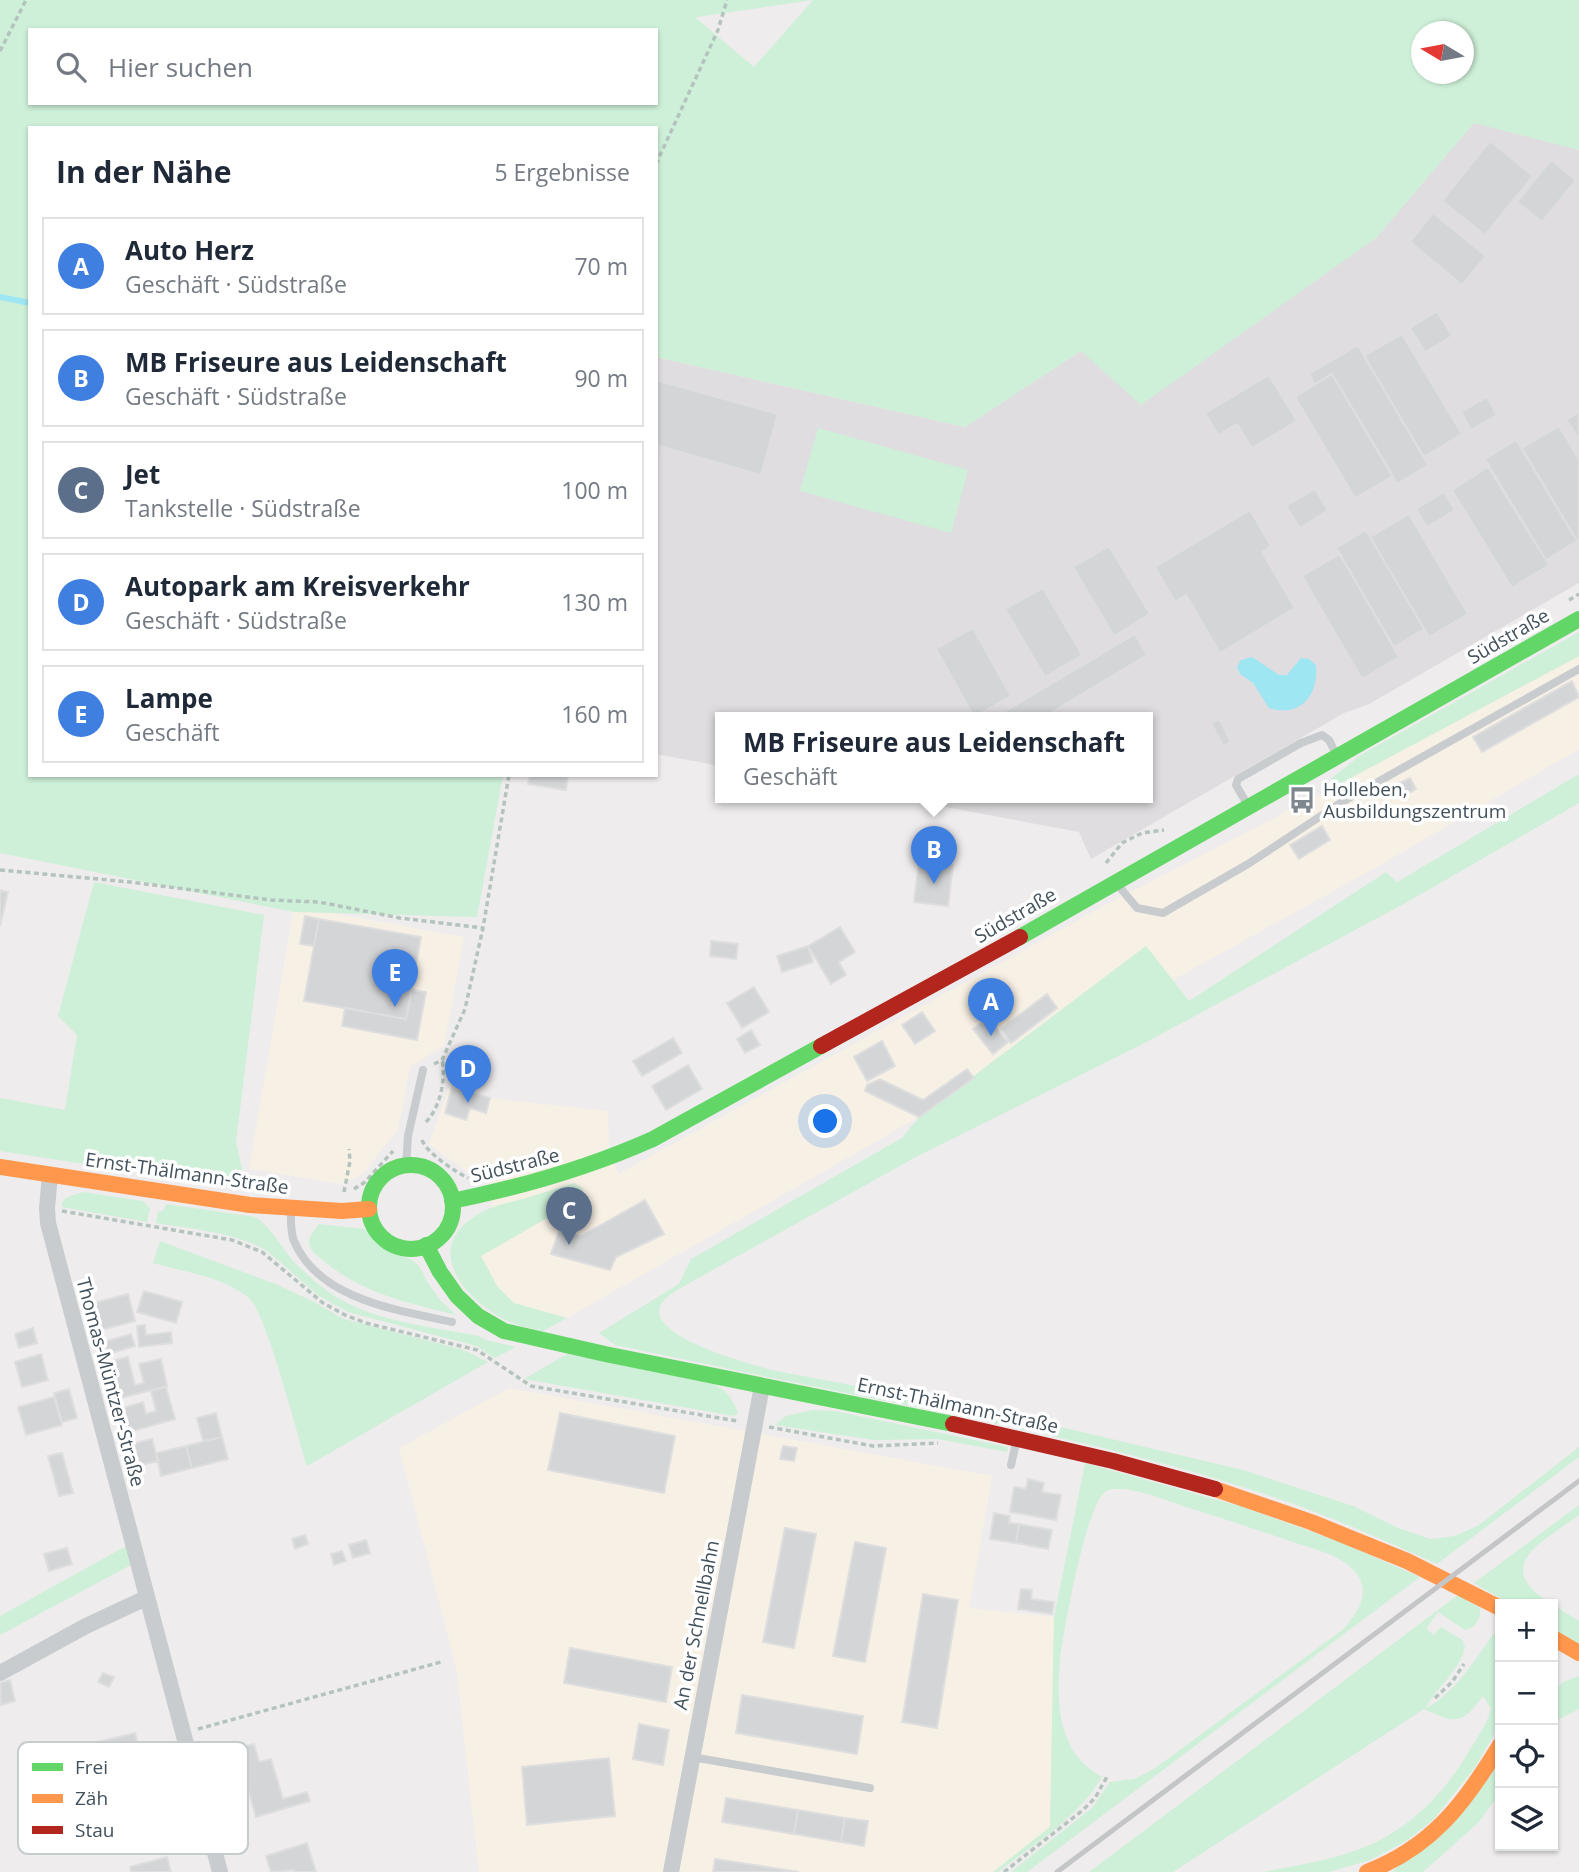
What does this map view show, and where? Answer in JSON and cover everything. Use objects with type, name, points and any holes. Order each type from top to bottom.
[{"type":"main road","name":"Südstraße","points":[[452,1201],[540,1182],[585,1168],[653,1139],[989,954],[1579,619]]},
{"type":"main road","points":[[414,1165],[428,1168],[439,1176],[448,1188],[452,1201],[452,1214],[441,1236],[426,1245],[407,1249],[384,1240],[371,1220],[369,1209],[370,1195],[387,1172],[414,1165]]},
{"type":"main road","name":"Ernst-Thälmann-Straße","points":[[0,1167],[170,1194],[291,1209],[369,1209]]},
{"type":"main road","name":"Ernst-Thälmann-Straße","points":[[426,1245],[446,1284],[480,1317],[504,1331],[1017,1438],[1169,1475],[1287,1511],[1341,1532],[1448,1579],[1495,1605]]},
{"type":"main road","points":[[1558,1646],[1579,1653]]},
{"type":"main road","points":[[1367,1872],[1402,1856],[1427,1840],[1470,1793],[1495,1753]]},
{"type":"street","name":"Thomas-Müntzer-Straße","points":[[50,1175],[48,1223],[184,1742]]},
{"type":"street","name":"An der Schnellbahn","points":[[671,1872],[762,1385]]},
{"type":"street","points":[[0,1673],[86,1626],[146,1598]]},
{"type":"street","name":"Thomas-Müntzer-Straße","points":[[215,1854],[220,1872]]},
{"type":"lane","points":[[1115,881],[1137,908],[1163,913],[1248,864],[1342,802],[1579,669]]},
{"type":"lane","points":[[1248,806],[1236,785],[1237,781],[1281,754],[1322,734],[1329,740],[1338,756]]},
{"type":"lane","points":[[406,1166],[408,1136],[423,1070]]},
{"type":"lane","points":[[291,1209],[294,1239],[304,1258],[331,1282],[372,1304],[452,1322]]},
{"type":"lane","points":[[1011,1465],[1017,1438]]},
{"type":"lane","points":[[692,1757],[870,1788]]},
{"type":"path","points":[[0,51],[26,0]]},
{"type":"path","points":[[658,160],[718,30],[727,0]]},
{"type":"path","points":[[465,1177],[430,1154],[424,1148],[421,1137],[424,1125],[437,1108],[442,1060],[465,1009],[483,928],[509,777]]},
{"type":"path","points":[[0,870],[130,882],[271,900],[319,902],[400,918],[483,928]]},
{"type":"path","points":[[423,1070],[442,1060]]},
{"type":"path","points":[[349,1149],[350,1161],[344,1192],[355,1189],[390,1157],[397,1135],[421,1137]]},
{"type":"path","points":[[182,1733],[440,1662]]},
{"type":"path","points":[[1435,1698],[1452,1682],[1464,1664]]},
{"type":"path","points":[[1004,1872],[1083,1811],[1095,1798],[1108,1775]]},
{"type":"shaded area","points":[[1474,122],[1579,150],[1579,583],[1369,704],[1344,713],[1091,859],[1079,832],[924,803],[1153,803],[1153,712],[715,712],[715,765],[658,754],[658,357],[965,427],[1081,351],[1376,238]]},
{"type":"shaded area","points":[[1579,656],[1579,749],[1382,864],[1173,980],[1146,946],[919,1117],[567,1318],[514,1303],[497,1286],[481,1256],[496,1226],[487,1175],[468,1173],[429,1144],[450,1085],[497,1099],[608,1111],[609,1149],[618,1174],[1109,903]]},
{"type":"shaded area","points":[[294,906],[464,937],[444,1046],[410,1067],[398,1129],[364,1173],[342,1184],[249,1169]]},
{"type":"shaded area","points":[[509,1388],[992,1476],[969,1608],[1054,1617],[1050,1827],[993,1872],[479,1872],[456,1667],[399,1448]]},
{"type":"green space","points":[[0,0],[813,0],[1579,0],[1579,150],[1474,123],[1376,238],[1141,405],[1081,351],[965,427],[658,357],[658,126],[28,126],[28,777],[503,777],[477,917],[294,912],[0,853]],"holes":[[[813,0],[754,67],[696,18]]]},
{"type":"green space","points":[[818,428],[968,470],[951,533],[800,491]]},
{"type":"green space","points":[[1579,632],[1579,656],[1334,787],[1331,779],[1359,756]]},
{"type":"green space","points":[[1579,774],[1579,803],[1411,900],[1137,1047],[916,1157],[677,1290],[663,1301],[659,1310],[662,1321],[672,1331],[706,1349],[760,1367],[1014,1416],[1243,1470],[1353,1506],[1396,1527],[1430,1539],[1455,1536],[1479,1525],[1579,1447],[1579,1457],[1437,1564],[1309,1509],[1179,1468],[1004,1425],[615,1345],[599,1333],[679,1284],[691,1259],[902,1138],[919,1117],[1146,946],[1189,1001],[1386,872],[1397,882]]},
{"type":"green space","points":[[94,882],[264,915],[236,1142],[242,1169],[239,1185],[0,1151],[0,1098],[65,1110],[77,1035],[58,1016]]},
{"type":"green space","points":[[574,1183],[582,1188],[584,1197],[481,1256],[497,1286],[514,1303],[567,1318],[543,1331],[517,1324],[487,1309],[462,1284],[454,1271],[452,1242],[461,1228],[487,1209]]},
{"type":"green space","points":[[82,1192],[143,1201],[150,1208],[147,1222],[62,1207],[66,1198]]},
{"type":"green space","points":[[166,1204],[256,1217],[294,1262],[318,1284],[354,1306],[394,1320],[479,1336],[516,1347],[495,1358],[476,1346],[348,1312],[319,1296],[266,1250],[240,1239],[212,1232],[156,1223],[158,1212],[163,1211]]},
{"type":"green space","points":[[319,1224],[364,1229],[389,1252],[412,1260],[419,1266],[440,1300],[456,1315],[388,1296],[341,1274],[311,1249],[310,1238]]},
{"type":"green space","points":[[160,1241],[278,1285],[344,1319],[464,1350],[488,1362],[307,1466],[272,1350],[256,1308],[249,1298],[228,1285],[153,1263]]},
{"type":"green space","points":[[567,1354],[714,1384],[729,1396],[738,1413],[734,1416],[524,1379]]},
{"type":"green space","points":[[813,1410],[835,1411],[1008,1447],[1007,1452],[938,1439],[874,1440],[775,1425],[786,1416]]},
{"type":"green space","points":[[1085,1463],[1243,1507],[1340,1542],[1420,1577],[1027,1872],[1011,1872],[1092,1808],[1110,1782],[1134,1779],[1154,1769],[1345,1628],[1362,1597],[1362,1585],[1356,1573],[1347,1564],[1328,1554],[1145,1494],[1121,1489],[1105,1492],[1090,1520],[1076,1571],[1059,1677],[1060,1710],[1068,1741],[1087,1767],[1102,1777],[1081,1805],[1068,1817],[998,1872],[993,1872],[1050,1827],[1054,1617]]},
{"type":"green space","points":[[1579,1505],[1579,1515],[1538,1545],[1528,1555],[1523,1566],[1525,1578],[1546,1599],[1501,1599],[1474,1583]]},
{"type":"green space","points":[[126,1546],[131,1565],[0,1635],[0,1616]]},
{"type":"green space","points":[[1458,1595],[1479,1607],[1479,1618],[1475,1625],[1465,1630],[1438,1612],[1426,1629],[1434,1635],[1441,1627],[1462,1640],[1465,1647],[1458,1664],[1426,1708],[1438,1701],[1458,1682],[1495,1633],[1495,1732],[1476,1766],[1433,1820],[1406,1841],[1370,1860],[1329,1872],[1264,1872],[1327,1859],[1367,1846],[1401,1828],[1416,1816],[1443,1788],[1480,1733],[1491,1709],[1483,1696],[1464,1717],[1458,1719],[1424,1709],[1173,1872],[1089,1872]]},
{"type":"green space","points":[[1558,1608],[1579,1621],[1579,1646],[1558,1633]]},
{"type":"green space","points":[[1579,1676],[1579,1709],[1558,1720],[1558,1687],[1563,1682]]},
{"type":"green space","points":[[1495,1769],[1495,1800],[1478,1823],[1423,1872],[1392,1872]]},
{"type":"water","points":[[1252,657],[1279,675],[1287,675],[1301,658],[1309,659],[1316,665],[1311,694],[1305,702],[1290,710],[1269,708],[1253,683],[1240,674],[1237,667],[1241,660]]},
{"type":"building","points":[[1490,141],[1533,176],[1485,235],[1442,201]]},
{"type":"building","points":[[1551,160],[1576,180],[1542,222],[1517,202]]},
{"type":"building","points":[[1433,213],[1486,256],[1462,285],[1410,242]]},
{"type":"building","points":[[1437,311],[1452,336],[1425,352],[1410,328]]},
{"type":"building","points":[[1402,334],[1462,434],[1424,457],[1364,356]]},
{"type":"building","points":[[1358,345],[1428,465],[1397,484],[1332,374],[1315,384],[1309,374]]},
{"type":"building","points":[[1332,374],[1393,476],[1355,498],[1295,397]]},
{"type":"building","points":[[1269,375],[1297,421],[1252,448],[1237,424],[1218,435],[1205,413]]},
{"type":"building","points":[[658,381],[778,414],[761,475],[658,446]]},
{"type":"building","points":[[1487,397],[1497,415],[1471,430],[1461,412]]},
{"type":"building","points":[[1579,412],[1579,436],[1578,437],[1566,420]]},
{"type":"building","points":[[1559,426],[1579,460],[1579,544],[1522,448]]},
{"type":"building","points":[[1516,440],[1577,541],[1546,560],[1485,459]]},
{"type":"building","points":[[1488,467],[1549,565],[1512,588],[1452,490]]},
{"type":"building","points":[[1315,489],[1328,510],[1300,528],[1286,506]]},
{"type":"building","points":[[1444,492],[1455,510],[1427,527],[1416,509]]},
{"type":"building","points":[[1250,510],[1271,546],[1262,552],[1295,608],[1220,653],[1186,595],[1175,602],[1155,567]]},
{"type":"building","points":[[1409,514],[1468,614],[1429,637],[1370,537]]},
{"type":"building","points":[[1366,530],[1424,629],[1394,647],[1336,548]]},
{"type":"building","points":[[1109,546],[1150,614],[1114,636],[1073,567]]},
{"type":"building","points":[[1340,554],[1399,657],[1362,679],[1302,576]]},
{"type":"building","points":[[1043,588],[1082,655],[1045,677],[1005,609]]},
{"type":"building","points":[[973,628],[1011,696],[983,712],[971,712],[936,649]]},
{"type":"building","points":[[1135,634],[1147,655],[1052,712],[1004,712]]},
{"type":"building","points":[[1572,681],[1579,697],[1482,752],[1473,737]]},
{"type":"building","points":[[1219,719],[1231,742],[1223,746],[1211,723]]},
{"type":"building","points":[[530,777],[568,777],[566,790],[528,784]]},
{"type":"building","points":[[1410,778],[1416,789],[1406,795],[1400,783]]},
{"type":"building","points":[[1322,826],[1330,840],[1299,859],[1290,845]]},
{"type":"building","points":[[919,861],[953,865],[948,906],[914,902]]},
{"type":"building","points":[[0,890],[8,892],[0,926]]},
{"type":"building","points":[[305,916],[319,919],[314,946],[300,944]]},
{"type":"building","points":[[319,919],[421,937],[406,1019],[304,1001]]},
{"type":"building","points":[[840,927],[855,952],[839,962],[846,975],[831,984],[808,946]]},
{"type":"building","points":[[711,941],[738,944],[736,959],[710,956]]},
{"type":"building","points":[[808,946],[813,962],[782,972],[777,956]]},
{"type":"building","points":[[754,987],[769,1012],[742,1028],[727,1003]]},
{"type":"building","points":[[412,990],[426,992],[417,1040],[342,1026],[345,1008],[406,1019]]},
{"type":"building","points":[[1047,994],[1057,1008],[1011,1043],[1001,1029]]},
{"type":"building","points":[[922,1012],[935,1031],[915,1044],[902,1025]]},
{"type":"building","points":[[988,1018],[1008,1042],[993,1054],[973,1029]]},
{"type":"building","points":[[751,1030],[760,1045],[745,1053],[737,1039]]},
{"type":"building","points":[[673,1038],[682,1053],[642,1076],[633,1061]]},
{"type":"building","points":[[882,1041],[895,1066],[867,1081],[854,1057]]},
{"type":"building","points":[[688,1065],[702,1089],[666,1110],[652,1086]]},
{"type":"building","points":[[967,1069],[974,1078],[919,1117],[865,1091],[867,1085],[880,1079],[923,1100]]},
{"type":"building","points":[[452,1087],[490,1098],[486,1113],[470,1108],[466,1120],[445,1113]]},
{"type":"building","points":[[645,1200],[664,1234],[616,1257],[610,1270],[551,1254],[559,1231],[581,1236]]},
{"type":"building","points":[[144,1291],[182,1302],[176,1323],[137,1312]]},
{"type":"building","points":[[128,1294],[135,1321],[101,1330],[94,1303]]},
{"type":"building","points":[[145,1325],[146,1335],[171,1332],[172,1343],[139,1347],[137,1326]]},
{"type":"building","points":[[33,1328],[37,1343],[19,1348],[15,1334]]},
{"type":"building","points":[[131,1334],[135,1346],[108,1354],[104,1342]]},
{"type":"building","points":[[41,1354],[48,1380],[22,1387],[15,1362]]},
{"type":"building","points":[[128,1357],[135,1385],[144,1383],[139,1364],[161,1359],[167,1386],[117,1399],[108,1362]]},
{"type":"building","points":[[166,1387],[175,1419],[126,1433],[120,1409],[143,1402],[146,1414],[156,1411],[151,1391]]},
{"type":"building","points":[[69,1389],[77,1418],[62,1422],[54,1393]]},
{"type":"building","points":[[54,1397],[62,1425],[26,1435],[18,1407]]},
{"type":"building","points":[[216,1413],[222,1437],[203,1441],[197,1418]]},
{"type":"building","points":[[560,1413],[675,1436],[664,1493],[548,1470]]},
{"type":"building","points":[[222,1437],[228,1459],[192,1468],[186,1446]]},
{"type":"building","points":[[152,1439],[158,1461],[137,1466],[132,1444]]},
{"type":"building","points":[[186,1446],[192,1468],[161,1476],[156,1453]]},
{"type":"building","points":[[783,1446],[797,1448],[794,1461],[780,1459]]},
{"type":"building","points":[[62,1453],[73,1493],[59,1496],[48,1456]]},
{"type":"building","points":[[1028,1479],[1044,1483],[1042,1492],[1061,1495],[1056,1520],[1010,1512],[1014,1487],[1026,1489]]},
{"type":"building","points":[[994,1513],[1010,1516],[1009,1523],[1019,1524],[1016,1543],[990,1539]]},
{"type":"building","points":[[1019,1524],[1052,1530],[1048,1549],[1016,1543]]},
{"type":"building","points":[[785,1528],[816,1534],[794,1648],[763,1642]]},
{"type":"building","points":[[305,1535],[308,1544],[295,1549],[292,1539]]},
{"type":"building","points":[[366,1540],[370,1553],[353,1558],[349,1545]]},
{"type":"building","points":[[855,1542],[886,1548],[865,1662],[833,1656]]},
{"type":"building","points":[[67,1548],[72,1564],[49,1571],[44,1554]]},
{"type":"building","points":[[342,1551],[346,1561],[334,1565],[331,1554]]},
{"type":"building","points":[[1021,1589],[1032,1590],[1031,1599],[1054,1602],[1052,1614],[1018,1609]]},
{"type":"building","points":[[923,1594],[958,1600],[937,1728],[902,1722]]},
{"type":"building","points":[[570,1648],[672,1667],[666,1702],[564,1683]]},
{"type":"building","points":[[103,1673],[114,1677],[109,1687],[98,1682]]},
{"type":"building","points":[[10,1680],[15,1701],[1,1705],[0,1683]]},
{"type":"building","points":[[742,1695],[863,1716],[857,1754],[736,1733]]},
{"type":"building","points":[[639,1724],[669,1730],[663,1765],[633,1759]]},
{"type":"building","points":[[135,1733],[137,1742],[98,1742]]},
{"type":"building","points":[[254,1744],[259,1762],[271,1759],[283,1799],[307,1792],[310,1801],[256,1817],[248,1790],[248,1746]]},
{"type":"building","points":[[609,1758],[615,1816],[527,1825],[522,1767]]},
{"type":"building","points":[[726,1798],[798,1810],[794,1834],[722,1822]]},
{"type":"building","points":[[798,1810],[845,1818],[841,1842],[794,1834]]},
{"type":"building","points":[[845,1818],[868,1821],[864,1846],[841,1842]]},
{"type":"building","points":[[307,1843],[316,1872],[271,1872],[266,1856]]},
{"type":"building","points":[[167,1857],[171,1872],[131,1872],[130,1867]]},
{"type":"building","points":[[715,1859],[799,1872],[713,1872]]},
{"type":"waterway","points":[[0,297],[28,303]]},
{"type":"railway","points":[[1057,1872],[1579,1481]]},
{"type":"traffic: fast","points":[[1020,937],[1579,619]]},
{"type":"traffic: fast","points":[[452,1201],[554,1176],[653,1139],[821,1046]]},
{"type":"traffic: fast","points":[[411,1165],[427,1168],[446,1184],[453,1207],[450,1223],[434,1242],[411,1249],[395,1246],[376,1230],[369,1207],[372,1191],[388,1172],[411,1165]]},
{"type":"traffic: fast","points":[[426,1245],[457,1296],[478,1316],[504,1331],[953,1424]]},
{"type":"traffic: slow","points":[[0,1167],[250,1205],[342,1211],[369,1209]]},
{"type":"traffic: slow","points":[[1215,1489],[1311,1522],[1407,1561],[1495,1605]]},
{"type":"traffic: slow","points":[[1558,1641],[1579,1653]]},
{"type":"traffic: slow","points":[[1367,1872],[1410,1850],[1445,1821],[1474,1786],[1495,1753]]},
{"type":"traffic: jam","points":[[821,1046],[1020,937]]},
{"type":"traffic: jam","points":[[953,1424],[1113,1461],[1215,1489]]},
{"type":"place","name":"Holleben, Ausbildungszentrum","points":[[1302,800]]},
{"type":"place","name":"MB Friseure aus Leidenschaft","points":[[934,884]]},
{"type":"place","name":"Lampe","points":[[395,1007]]},
{"type":"place","name":"Auto Herz","points":[[991,1036]]},
{"type":"place","name":"Autopark am Kreisverkehr","points":[[468,1103]]},
{"type":"place","name":"Jet","points":[[569,1245]]}]
